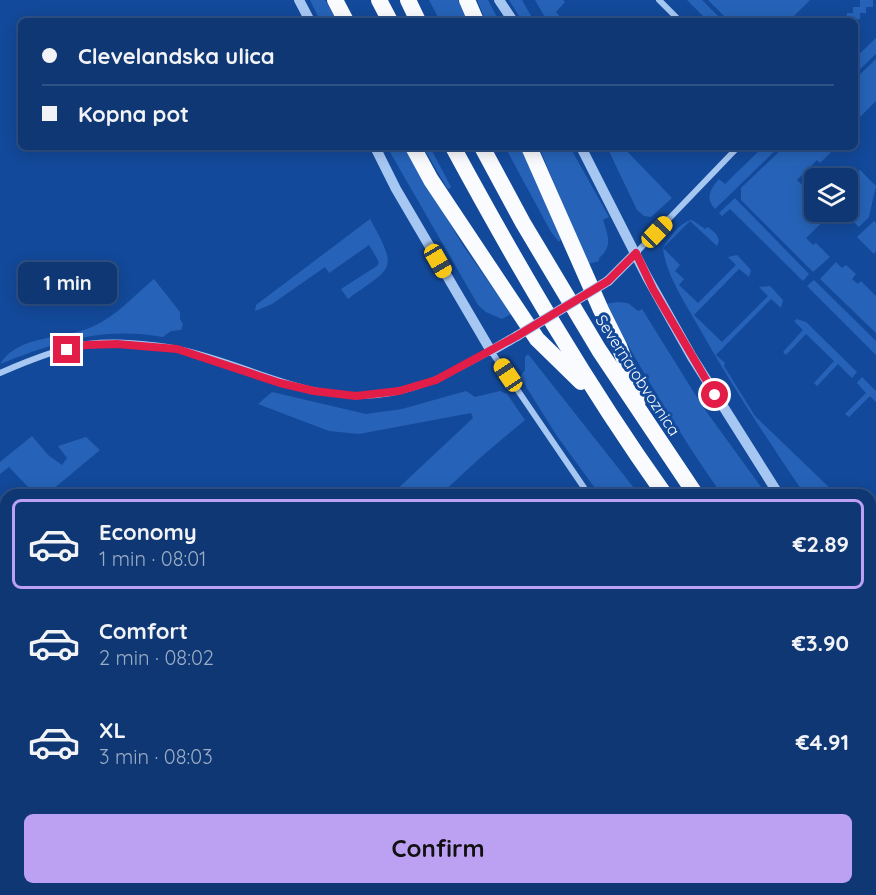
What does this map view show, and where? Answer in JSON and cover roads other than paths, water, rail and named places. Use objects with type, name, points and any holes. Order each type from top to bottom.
[{"type":"highway","points":[[335,0],[344,18]]},
{"type":"highway","points":[[379,0],[388,18]]},
{"type":"highway","points":[[408,0],[417,18]]},
{"type":"highway","points":[[467,0],[475,18]]},
{"type":"highway","points":[[414,150],[437,189],[537,339],[604,404]]},
{"type":"highway","points":[[455,150],[561,339],[662,489]]},
{"type":"highway","name":"Severna obvoznica","points":[[484,150],[523,222],[599,350],[692,489]]},
{"type":"highway","points":[[531,150],[619,346],[652,430]]},
{"type":"street","points":[[299,0],[308,18]]},
{"type":"street","points":[[499,0],[511,18]]},
{"type":"street","points":[[659,0],[677,18]]},
{"type":"street","points":[[376,150],[396,189],[491,351],[585,489]]},
{"type":"street","points":[[583,150],[653,289],[692,357],[775,489]]},
{"type":"street","points":[[0,372],[30,360],[86,345],[143,345],[177,349],[280,383],[314,391],[356,396],[377,395],[418,387],[491,351],[608,281],[735,150]]}]
